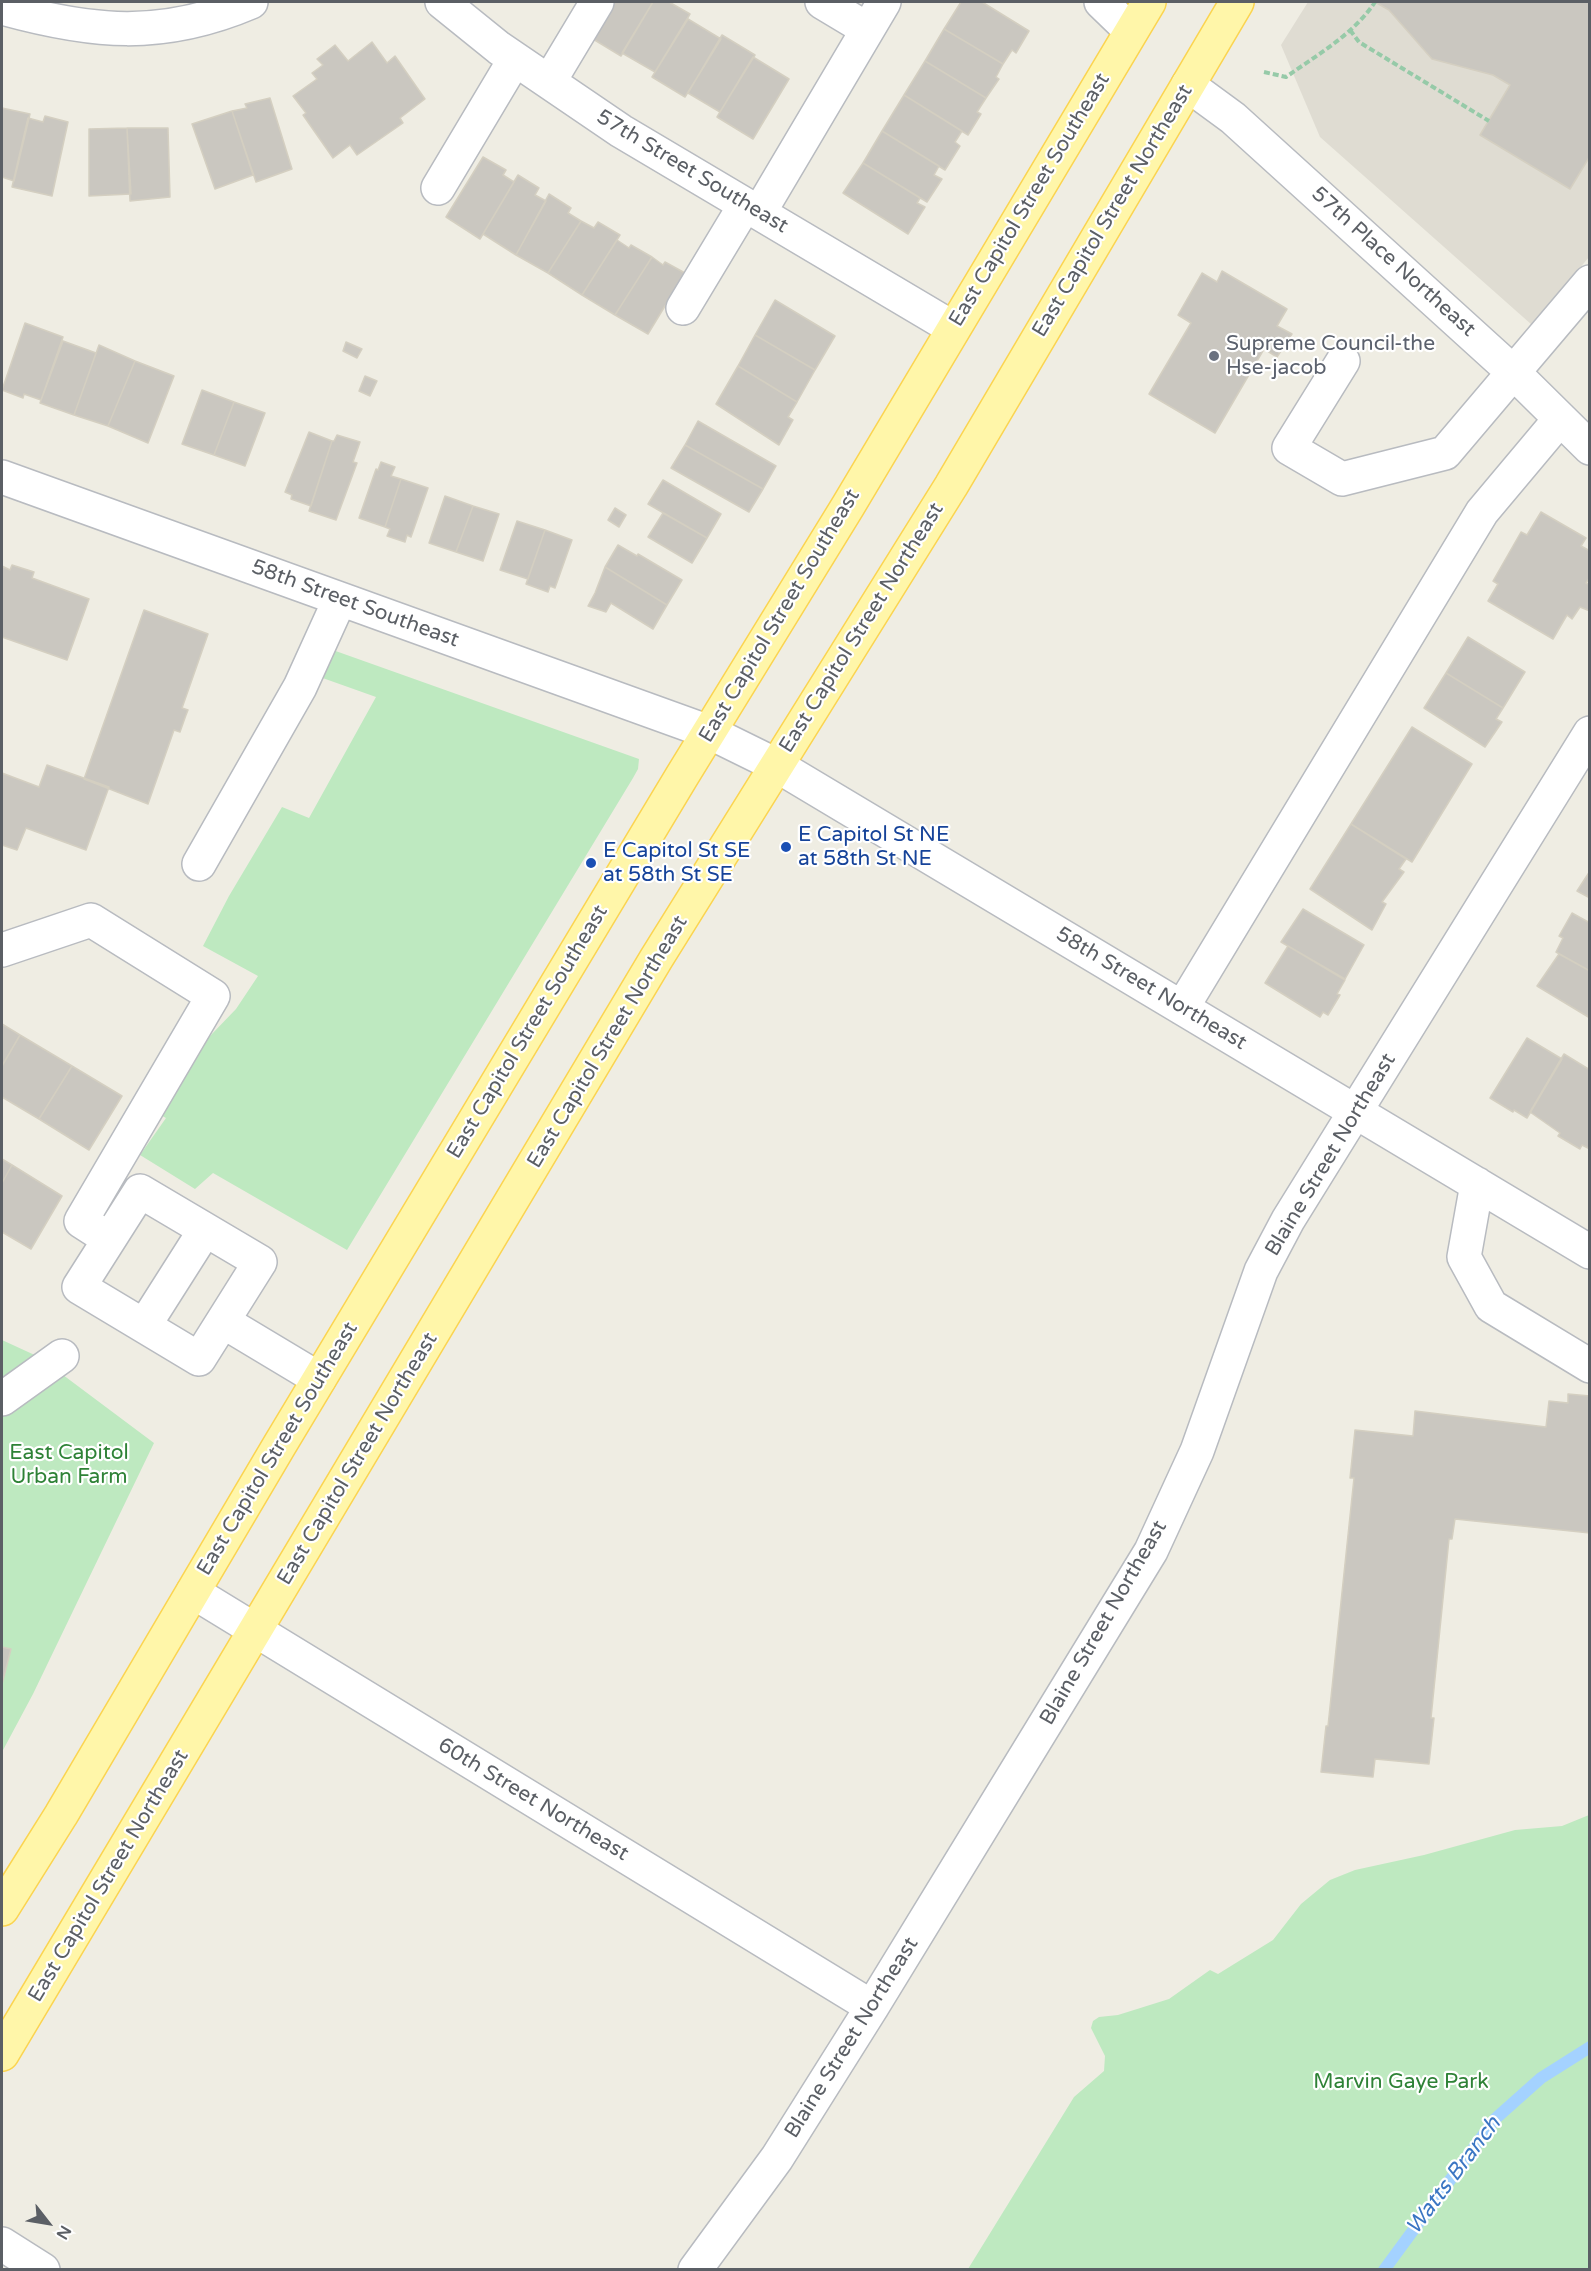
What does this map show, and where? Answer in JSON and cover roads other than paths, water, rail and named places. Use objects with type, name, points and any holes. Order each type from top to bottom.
[{"type":"main road","name":"East Capitol Street Southeast","points":[[2,1909],[61,1815],[319,1379],[848,506],[1149,2]]},
{"type":"main road","name":"East Capitol Street Northeast","points":[[2,2054],[656,959],[951,486],[1237,2]]},
{"type":"street","points":[[2,8],[76,26],[109,30],[148,29],[191,23],[223,14],[251,2]]},
{"type":"street","name":"57th Street Southeast","points":[[442,2],[515,59],[621,131],[953,328]]},
{"type":"street","points":[[549,82],[597,2]]},
{"type":"street","points":[[682,308],[752,209],[875,15],[822,2]]},
{"type":"street","points":[[1101,2],[1131,32]]},
{"type":"street","points":[[438,188],[515,59]]},
{"type":"street","name":"57th Place Northeast","points":[[1188,85],[1233,118],[1513,372],[1590,448]]},
{"type":"street","points":[[1343,361],[1289,448],[1342,479],[1445,453],[1590,282]]},
{"type":"street","points":[[1182,1008],[1482,512],[1560,419]]},
{"type":"street","name":"58th Street Southeast","points":[[2,477],[709,732]]},
{"type":"street","points":[[199,864],[300,687],[340,599]]},
{"type":"street","name":"58th Street Northeast","points":[[709,732],[776,765],[1590,1252]]},
{"type":"street","name":"Blaine Street Northeast","points":[[695,2270],[777,2158],[1151,1551],[1197,1451],[1261,1271],[1288,1220],[1590,733]]},
{"type":"street","points":[[2,950],[91,920],[213,996],[81,1221],[109,1239]]},
{"type":"street","points":[[1477,1184],[1464,1257],[1491,1306],[1590,1366]]},
{"type":"street","points":[[140,1191],[205,1230],[260,1262],[199,1359],[79,1287],[140,1191]]},
{"type":"street","points":[[144,1326],[205,1230]]},
{"type":"street","points":[[224,1322],[319,1379]]},
{"type":"street","points":[[2,1399],[62,1356]]},
{"type":"street","name":"60th Street Northeast","points":[[193,1592],[872,2007]]},
{"type":"street","points":[[2,2244],[43,2270]]},
{"type":"waterway","name":"Watts Branch","points":[[1384,2270],[1495,2119],[1541,2078],[1590,2047]]},
{"type":"place","name":"Supreme Council-the Hse-jacob","points":[[1214,356]]},
{"type":"place","name":"E Capitol St NE at 58th St NE","points":[[786,847]]},
{"type":"place","name":"E Capitol St SE at 58th St SE","points":[[591,863]]},
{"type":"park label","name":"East Capitol Urban Farm","points":[[69,1465]]},
{"type":"park label","name":"Marvin Gaye Park","points":[[1401,2082]]}]
